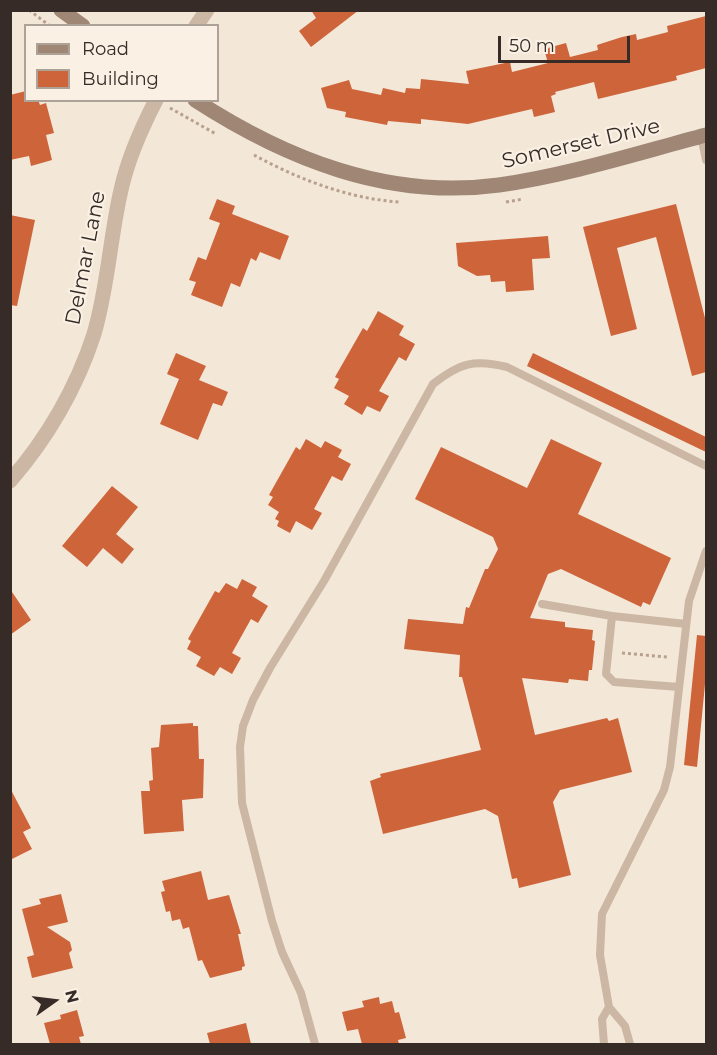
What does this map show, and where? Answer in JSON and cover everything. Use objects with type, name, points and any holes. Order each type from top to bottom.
[{"type":"street","points":[[61,10],[80,24]]},
{"type":"street","points":[[197,24],[207,10]]},
{"type":"street","name":"Delmar Lane","points":[[10,481],[52,424],[76,380],[94,334],[121,188],[136,138],[155,102]]},
{"type":"street","name":"Somerset Drive","points":[[198,102],[274,147],[322,166],[370,180],[410,186],[450,188],[497,185],[548,176],[704,136]]},
{"type":"lane","points":[[704,136],[706,160]]},
{"type":"lane","points":[[315,1044],[301,993],[282,952],[272,921],[242,803],[240,747],[243,726],[253,700],[270,668],[324,581],[434,384],[453,368],[477,362],[507,367],[706,466]]},
{"type":"lane","points":[[630,1044],[625,1026],[609,1007],[600,955],[602,914],[664,790],[670,767],[689,601],[706,550]]},
{"type":"lane","points":[[542,604],[612,616],[686,624]]},
{"type":"lane","points":[[612,616],[606,674],[614,682],[679,687]]},
{"type":"lane","points":[[604,1044],[602,1019],[609,1007]]},
{"type":"path","points":[[29,10],[47,24]]},
{"type":"path","points":[[622,653],[667,657]]},
{"type":"building","points":[[311,10],[359,10],[311,47],[299,31],[316,18]]},
{"type":"building","points":[[706,16],[706,68],[676,76],[677,80],[598,99],[594,82],[555,92],[556,94],[551,96],[555,112],[534,117],[532,109],[468,124],[421,119],[421,124],[388,121],[387,125],[345,117],[346,112],[327,108],[321,88],[349,80],[352,89],[381,95],[383,88],[405,93],[406,88],[420,89],[421,79],[469,84],[466,71],[510,62],[512,72],[548,63],[544,49],[566,43],[570,57],[598,50],[597,45],[622,37],[636,34],[637,40],[668,32],[667,26]]},
{"type":"building","points":[[24,92],[24,102],[39,102],[40,105],[46,103],[54,133],[46,135],[52,160],[31,166],[29,156],[10,160],[10,95]]},
{"type":"building","points":[[217,199],[235,206],[232,214],[289,236],[280,260],[260,252],[256,261],[251,258],[240,287],[231,283],[222,307],[191,295],[196,282],[189,280],[198,257],[206,260],[220,223],[209,219]]},
{"type":"building","points":[[676,204],[706,322],[706,372],[692,376],[656,237],[617,248],[637,329],[611,336],[583,227]]},
{"type":"building","points":[[10,215],[35,220],[17,306],[10,305]]},
{"type":"building","points":[[548,236],[550,258],[532,259],[534,290],[506,292],[505,281],[491,282],[490,275],[477,276],[458,266],[456,243]]},
{"type":"building","points":[[378,311],[404,326],[399,335],[415,344],[406,361],[399,357],[379,391],[389,396],[380,412],[367,406],[362,415],[344,404],[349,396],[334,388],[339,379],[335,377],[363,328],[367,331]]},
{"type":"building","points":[[176,353],[206,366],[199,380],[228,392],[222,406],[213,403],[198,440],[160,424],[179,379],[167,374]]},
{"type":"building","points":[[533,353],[706,437],[706,452],[527,366]]},
{"type":"building","points":[[306,439],[321,448],[325,441],[342,450],[338,457],[351,464],[342,481],[332,476],[314,509],[322,513],[312,530],[296,521],[290,533],[277,526],[279,521],[275,519],[279,512],[268,505],[273,497],[269,495],[296,447],[300,450]]},
{"type":"building","points":[[551,439],[602,463],[578,514],[671,558],[650,605],[643,602],[641,607],[561,569],[548,574],[530,618],[565,622],[565,627],[593,630],[592,640],[595,641],[592,670],[589,670],[588,681],[569,679],[568,683],[522,678],[535,735],[607,718],[609,721],[618,718],[632,772],[560,790],[553,802],[571,875],[519,888],[517,878],[512,879],[498,816],[485,809],[383,834],[370,781],[381,777],[380,774],[481,750],[462,677],[459,677],[460,655],[404,649],[408,619],[463,624],[466,607],[469,608],[485,569],[488,569],[498,549],[493,537],[415,499],[441,447],[527,488]]},
{"type":"building","points":[[112,486],[138,507],[116,534],[134,549],[122,564],[103,548],[87,567],[62,546]]},
{"type":"building","points":[[242,579],[257,587],[252,596],[268,606],[258,623],[251,619],[232,653],[241,658],[232,674],[220,667],[214,676],[196,666],[201,657],[187,649],[191,641],[188,639],[215,591],[219,593],[226,583],[237,589]]},
{"type":"building","points":[[10,589],[31,620],[10,635]]},
{"type":"building","points":[[697,635],[706,636],[706,674],[697,767],[684,765]]},
{"type":"building","points":[[193,723],[193,726],[198,726],[199,759],[204,759],[203,798],[182,800],[184,831],[144,834],[141,791],[150,791],[149,781],[153,780],[151,748],[159,747],[161,725]]},
{"type":"building","points":[[10,788],[31,828],[23,832],[32,849],[10,860]]},
{"type":"building","points":[[201,871],[208,900],[229,895],[241,934],[238,934],[245,966],[242,970],[210,978],[202,960],[198,961],[189,927],[183,929],[180,919],[172,921],[170,911],[166,912],[161,892],[165,891],[162,881]]},
{"type":"building","points":[[61,894],[68,922],[47,927],[70,942],[72,950],[69,953],[73,968],[32,978],[27,957],[34,955],[22,909],[41,904],[39,899]]},
{"type":"building","points":[[379,997],[380,1004],[392,1001],[395,1013],[399,1012],[406,1038],[398,1040],[399,1044],[362,1044],[358,1029],[347,1031],[342,1012],[364,1007],[362,1001]]},
{"type":"building","points":[[77,1010],[84,1036],[79,1037],[81,1044],[50,1044],[44,1023],[61,1019],[60,1015]]},
{"type":"building","points":[[246,1023],[251,1044],[210,1044],[207,1033]]}]
